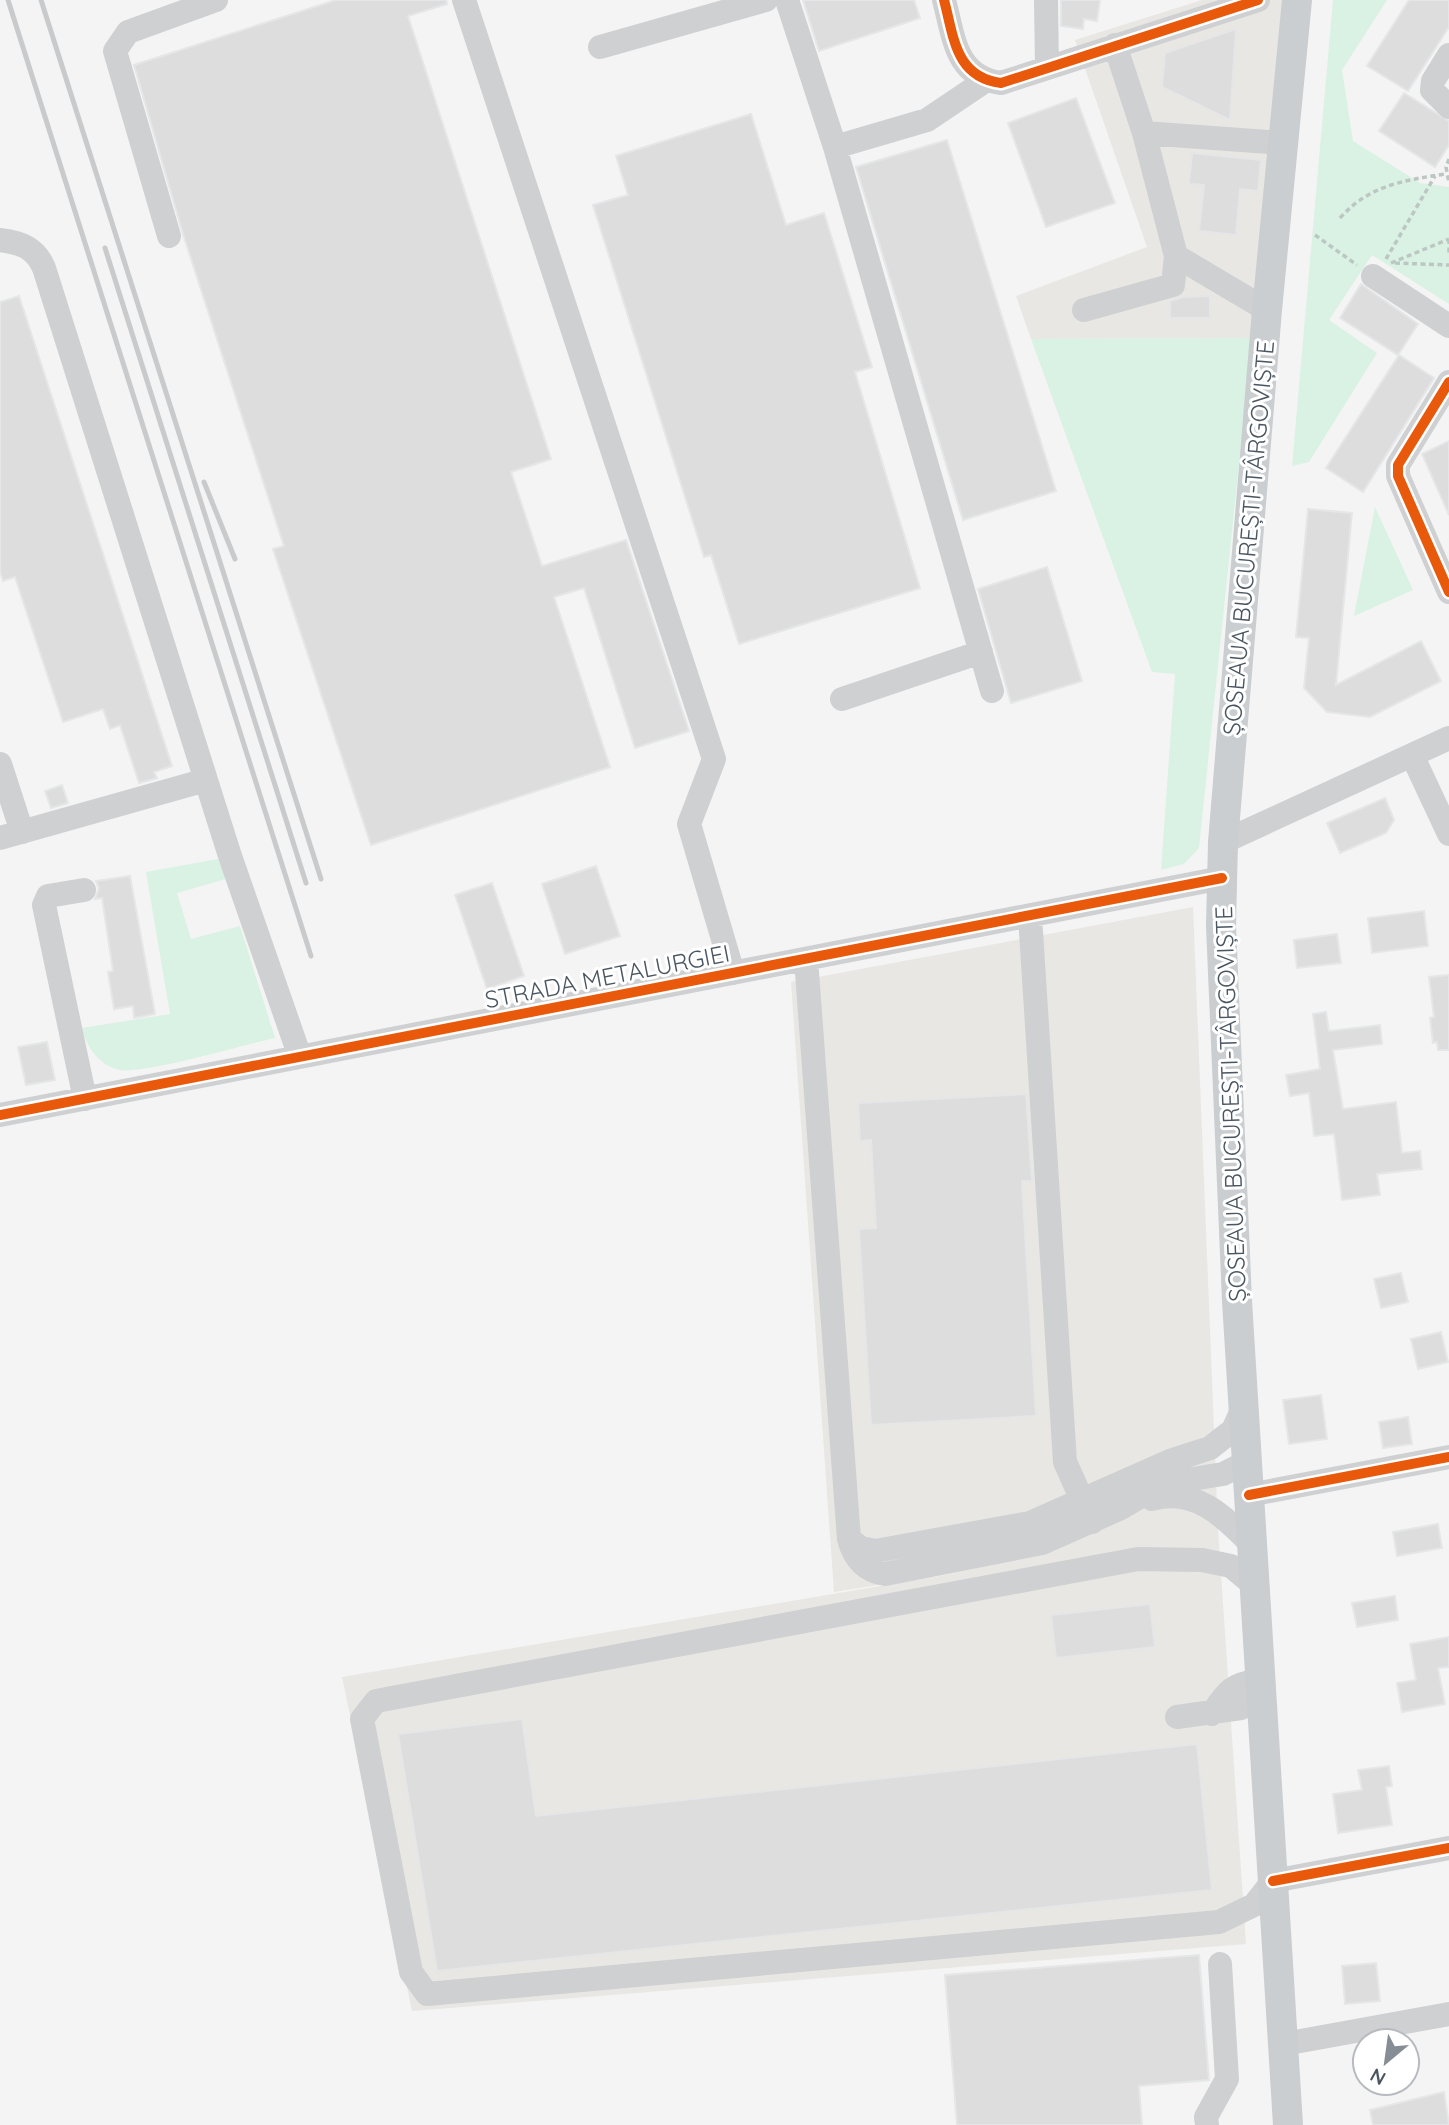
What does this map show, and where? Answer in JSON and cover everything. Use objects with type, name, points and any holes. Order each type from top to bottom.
[{"type":"main road","name":"ȘOSEAUA BUCUREȘTI-TÂRGOVIȘTE","points":[[1288,2125],[1243,1408],[1221,926],[1223,842],[1267,310],[1297,0]]},
{"type":"street","points":[[169,236],[115,51],[128,32],[216,0]]},
{"type":"street","points":[[464,0],[714,759],[689,824],[733,973]]},
{"type":"street","points":[[600,47],[766,0]]},
{"type":"street","points":[[787,0],[835,147],[992,691]]},
{"type":"street","points":[[944,0],[960,58],[970,71],[985,81],[1001,83],[1258,0]]},
{"type":"street","points":[[1046,0],[1047,68]]},
{"type":"street","points":[[1084,310],[1173,285],[1176,256],[1144,133],[1115,45]]},
{"type":"street","points":[[1449,55],[1433,81],[1433,90],[1449,107]]},
{"type":"street","points":[[835,147],[927,120],[985,81]]},
{"type":"street","points":[[1144,133],[1282,143]]},
{"type":"street","points":[[0,240],[24,244],[32,250],[44,268],[206,780],[300,1057]]},
{"type":"street","points":[[1176,256],[1267,310]]},
{"type":"street","points":[[1382,269],[1449,326]]},
{"type":"street","points":[[1449,383],[1398,465],[1398,476],[1449,592]]},
{"type":"street","points":[[842,699],[981,652]]},
{"type":"street","points":[[1223,842],[1412,755],[1447,743]]},
{"type":"street","points":[[1412,755],[1449,834]]},
{"type":"street","points":[[0,765],[11,835],[206,780]]},
{"type":"street","name":"STRADA METALURGIEI","points":[[0,1115],[1222,878]]},
{"type":"street","points":[[84,890],[48,896],[44,905],[85,1099]]},
{"type":"street","points":[[1030,916],[1065,1462],[1092,1522]]},
{"type":"street","points":[[806,959],[849,1539],[858,1560],[871,1570],[885,1574],[1033,1545],[1092,1522],[1162,1485],[1223,1474],[1239,1466],[1247,1457]]},
{"type":"street","points":[[849,1539],[861,1548],[876,1551],[1030,1523],[1108,1487],[1217,1444],[1233,1430],[1243,1408]]},
{"type":"street","points":[[1249,1495],[1449,1457]]},
{"type":"street","points":[[1065,1462],[1083,1481],[1108,1487]]},
{"type":"street","points":[[1121,1508],[1168,1495],[1190,1498],[1219,1514],[1252,1545]]},
{"type":"street","points":[[1255,1586],[1231,1566],[1202,1560],[1138,1559],[376,1701],[362,1718],[411,1972],[427,1994],[1219,1922],[1254,1905],[1273,1881],[1449,1848]]},
{"type":"street","points":[[1212,1714],[1223,1696],[1238,1683],[1261,1685]]},
{"type":"street","points":[[1177,1717],[1212,1714],[1240,1720],[1264,1733]]},
{"type":"street","points":[[1207,2125],[1206,2118],[1227,2079],[1220,1964]]},
{"type":"street","points":[[1284,2044],[1449,2014]]},
{"type":"path","points":[[1449,159],[1446,174],[1449,183]]},
{"type":"path","points":[[1340,218],[1370,192],[1399,182],[1446,174]]},
{"type":"path","points":[[1382,269],[1435,176]]},
{"type":"path","points":[[1315,234],[1382,269],[1449,265]]},
{"type":"path","points":[[1382,269],[1449,239],[1449,256]]},
{"type":"shaded area","points":[[1202,0],[1286,0],[1252,338],[1031,339],[1016,296],[1147,247],[1075,40]]},
{"type":"shaded area","points":[[1193,907],[1218,1529],[1246,1944],[412,2011],[342,1677],[968,1571],[834,1592],[791,982]]},
{"type":"green space","points":[[1333,0],[1387,0],[1342,70],[1353,141],[1420,183],[1449,187],[1449,304],[1372,255],[1329,320],[1377,353],[1309,462],[1292,466]]},
{"type":"green space","points":[[1252,338],[1199,848],[1184,864],[1161,870],[1175,674],[1152,672],[1031,339]]},
{"type":"green space","points":[[1375,507],[1413,590],[1354,616]]},
{"type":"green space","points":[[218,859],[226,879],[177,893],[191,939],[240,926],[275,1038],[151,1068],[113,1068],[100,1060],[91,1049],[82,1028],[170,1014],[146,872]]},
{"type":"building","points":[[336,0],[446,0],[447,4],[408,16],[551,459],[511,472],[542,566],[626,540],[689,731],[635,748],[584,588],[554,597],[610,767],[371,845],[273,549],[284,546],[183,234],[134,65]]},
{"type":"building","points":[[803,0],[914,0],[920,18],[819,51]]},
{"type":"building","points":[[1061,0],[1100,0],[1097,21],[1084,19],[1083,29],[1061,26]]},
{"type":"building","points":[[1409,0],[1449,0],[1449,27],[1408,91],[1367,66]]},
{"type":"building","points":[[1236,29],[1230,120],[1162,87],[1165,53]]},
{"type":"building","points":[[1404,93],[1449,121],[1449,145],[1435,167],[1379,131]]},
{"type":"building","points":[[1076,98],[1115,203],[1046,227],[1008,123]]},
{"type":"building","points":[[751,114],[786,225],[824,213],[872,367],[855,372],[920,588],[739,644],[711,555],[704,557],[593,205],[628,195],[616,156]]},
{"type":"building","points":[[947,140],[1056,491],[963,520],[856,167]]},
{"type":"building","points":[[1192,153],[1261,160],[1258,191],[1240,189],[1236,235],[1199,231],[1204,185],[1189,184]]},
{"type":"building","points":[[1361,284],[1418,324],[1398,355],[1340,318]]},
{"type":"building","points":[[19,296],[172,766],[154,772],[157,778],[139,783],[120,725],[110,729],[103,709],[63,722],[15,577],[3,581],[0,571],[0,302]]},
{"type":"building","points":[[1210,296],[1210,318],[1170,318],[1170,301],[1182,297]]},
{"type":"building","points":[[1399,355],[1434,378],[1363,492],[1326,468]]},
{"type":"building","points":[[1449,441],[1449,515],[1422,454]]},
{"type":"building","points":[[1308,509],[1352,513],[1336,685],[1421,641],[1441,681],[1370,717],[1327,712],[1304,688],[1309,638],[1296,637]]},
{"type":"building","points":[[1047,567],[1082,681],[1011,703],[978,589]]},
{"type":"building","points":[[62,785],[68,803],[51,808],[45,791]]},
{"type":"building","points":[[1385,798],[1394,820],[1386,833],[1340,853],[1327,823]]},
{"type":"building","points":[[596,866],[620,936],[565,954],[542,884]]},
{"type":"building","points":[[130,876],[155,1014],[134,1018],[133,1006],[114,1009],[108,972],[113,971],[102,898],[95,899],[99,888],[96,881]]},
{"type":"building","points":[[492,883],[524,976],[487,989],[455,895]]},
{"type":"building","points":[[1424,911],[1428,946],[1372,953],[1368,918]]},
{"type":"building","points":[[1337,934],[1341,963],[1297,968],[1294,940]]},
{"type":"building","points":[[1449,975],[1449,1050],[1438,1050],[1437,1042],[1433,1043],[1430,1018],[1434,1017],[1429,977]]},
{"type":"building","points":[[1326,1012],[1329,1031],[1380,1025],[1382,1044],[1333,1050],[1343,1109],[1396,1102],[1402,1153],[1420,1151],[1422,1169],[1377,1174],[1380,1195],[1342,1200],[1334,1134],[1314,1136],[1309,1093],[1290,1096],[1286,1075],[1320,1069],[1313,1014]]},
{"type":"building","points":[[47,1042],[55,1080],[26,1085],[18,1047]]},
{"type":"building","points":[[1026,1094],[1032,1181],[1022,1181],[1036,1416],[871,1425],[859,1229],[876,1228],[871,1140],[860,1141],[858,1103]]},
{"type":"building","points":[[1401,1273],[1408,1302],[1381,1308],[1374,1279]]},
{"type":"building","points":[[1441,1332],[1448,1362],[1418,1369],[1411,1339]]},
{"type":"building","points":[[1321,1395],[1327,1439],[1289,1444],[1283,1400]]},
{"type":"building","points":[[1408,1417],[1412,1444],[1383,1448],[1379,1422]]},
{"type":"building","points":[[1438,1524],[1442,1548],[1397,1556],[1393,1532]]},
{"type":"building","points":[[1395,1596],[1398,1620],[1357,1627],[1352,1603]]},
{"type":"building","points":[[1150,1604],[1155,1647],[1056,1658],[1051,1615]]},
{"type":"building","points":[[1449,1637],[1449,1667],[1438,1668],[1445,1704],[1402,1712],[1397,1683],[1416,1680],[1410,1644]]},
{"type":"building","points":[[522,1719],[536,1816],[1197,1744],[1212,1890],[437,1971],[398,1734]]},
{"type":"building","points":[[1389,1766],[1392,1786],[1386,1787],[1392,1825],[1338,1833],[1333,1794],[1362,1790],[1358,1770]]},
{"type":"building","points":[[1199,1955],[1209,2080],[1139,2086],[1142,2125],[957,2125],[945,1975]]},
{"type":"building","points":[[1376,1963],[1380,2001],[1345,2004],[1342,1966]]},
{"type":"building","points":[[1444,2092],[1449,2125],[1373,2125],[1370,2110]]},
{"type":"railway","points":[[8,0],[311,956]]},
{"type":"railway","points":[[41,0],[321,879]]},
{"type":"railway","points":[[105,248],[306,883]]},
{"type":"railway","points":[[204,482],[235,559]]},
{"type":"cycle path","points":[[944,0],[954,41],[965,64],[974,73],[1001,83],[1258,0]]},
{"type":"cycle path","points":[[1449,382],[1398,465],[1398,476],[1449,592]]},
{"type":"cycle path","points":[[0,1115],[1222,878]]},
{"type":"cycle path","points":[[1249,1495],[1449,1457]]},
{"type":"cycle path","points":[[1273,1881],[1449,1848]]}]
